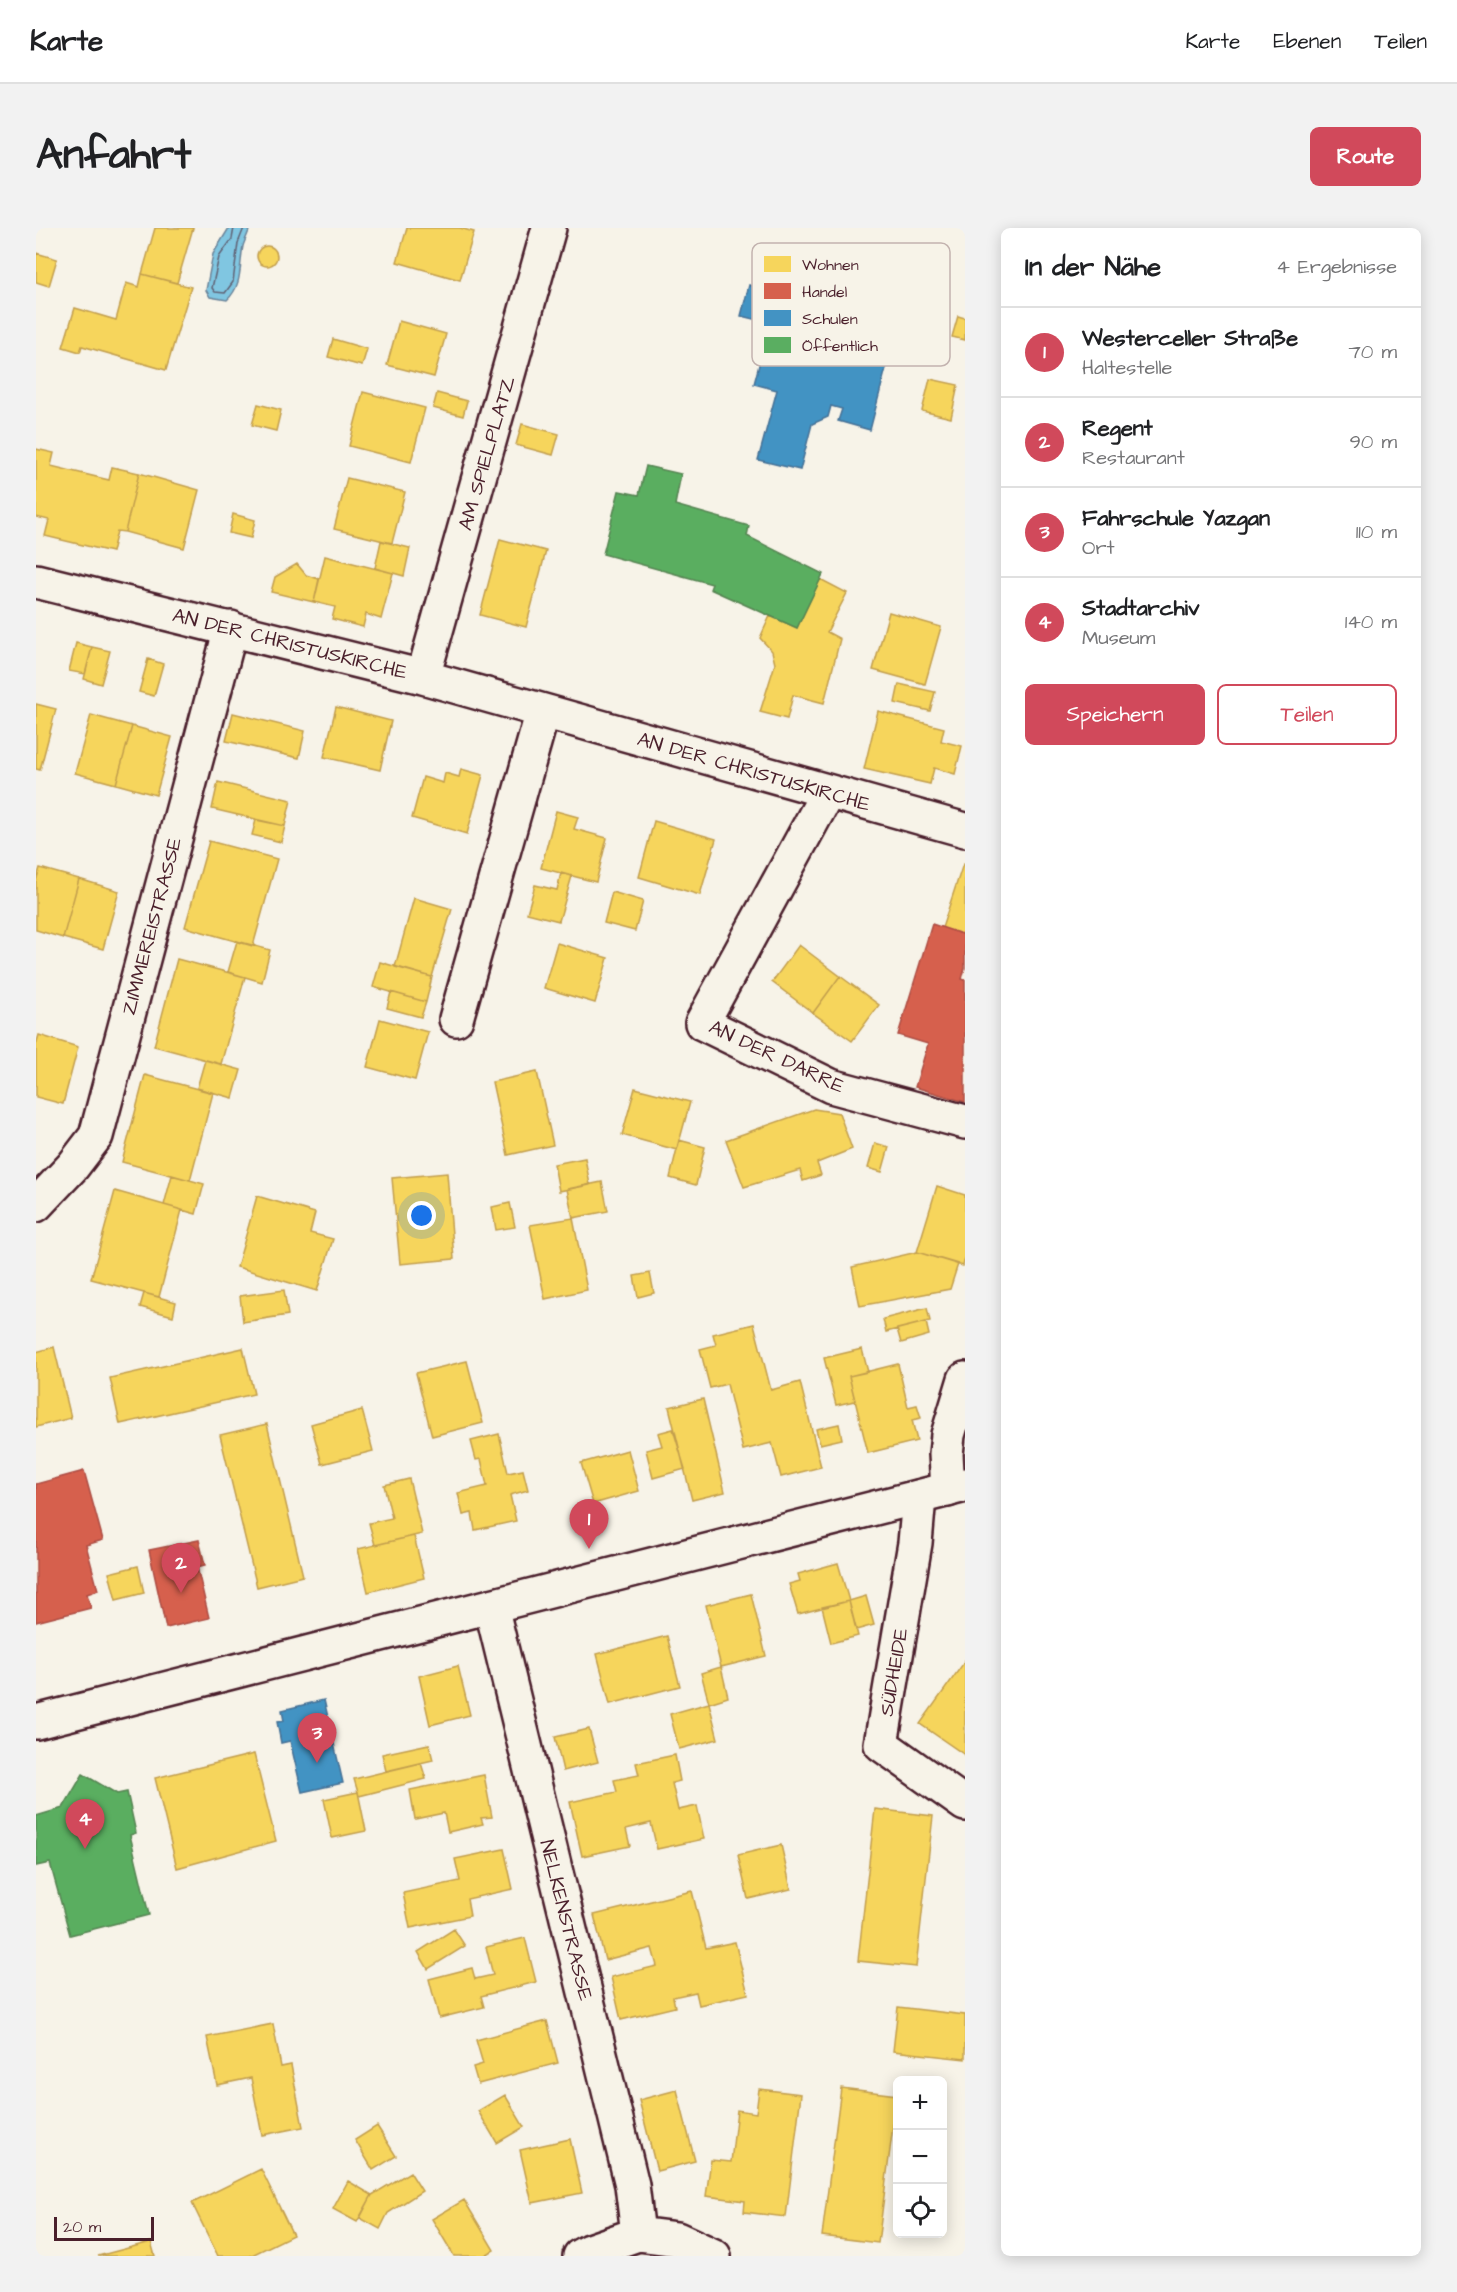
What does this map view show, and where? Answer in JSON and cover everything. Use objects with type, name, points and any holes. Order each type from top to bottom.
[{"type":"street","name":"AM SPIELPLATZ","points":[[423,677],[549,228]]},
{"type":"street","name":"AN DER CHRISTUSKIRCHE","points":[[36,580],[423,677],[965,830]]},
{"type":"street","name":"ZIMMEREISTRASSE","points":[[36,1205],[73,1166],[96,1136],[231,628]]},
{"type":"street","points":[[456,1019],[543,711]]},
{"type":"street","name":"AN DER DARRE","points":[[828,792],[702,1023],[831,1086],[965,1122]]},
{"type":"street","points":[[36,1722],[944,1491],[948,1435],[965,1379]]},
{"type":"street","name":"SÜDHEIDE","points":[[944,1491],[915,1543],[881,1744],[965,1804]]},
{"type":"street","name":"NELKENSTRASSE","points":[[491,1606],[632,2185],[638,2234]]},
{"type":"street","points":[[580,2256],[638,2234],[677,2239],[714,2256]]},
{"type":"water","points":[[229,228],[250,228],[243,246],[238,282],[227,300],[210,297],[206,290],[213,254]]},
{"type":"building: Wohnen","points":[[155,228],[193,228],[177,283],[142,274]]},
{"type":"building: Wohnen","points":[[407,228],[460,228],[474,232],[460,280],[397,262]]},
{"type":"building: Wohnen","points":[[267,246],[274,249],[277,256],[274,263],[267,266],[260,263],[257,256],[260,249]]},
{"type":"building: Wohnen","points":[[36,253],[57,259],[49,286],[36,282]]},
{"type":"building: Wohnen","points":[[142,274],[191,287],[166,370],[82,346],[80,352],[63,347],[75,308],[116,320],[126,283],[139,287]]},
{"type":"building: Wohnen","points":[[958,316],[965,318],[965,340],[952,337]]},
{"type":"building: Wohnen","points":[[399,321],[446,334],[434,377],[387,365]]},
{"type":"building: Wohnen","points":[[333,339],[367,349],[362,366],[328,357]]},
{"type":"building: Wohnen","points":[[930,379],[958,385],[951,418],[922,411]]},
{"type":"building: Wohnen","points":[[363,392],[425,408],[411,462],[349,446]]},
{"type":"building: Wohnen","points":[[437,393],[467,401],[463,416],[433,408]]},
{"type":"building: Wohnen","points":[[258,404],[281,410],[276,431],[252,425]]},
{"type":"building: Wohnen","points":[[522,424],[559,434],[553,455],[516,445]]},
{"type":"building: Wohnen","points":[[36,449],[54,453],[51,466],[109,480],[112,467],[139,473],[125,532],[117,531],[112,552],[45,536],[49,520],[36,517]]},
{"type":"building: Wohnen","points":[[139,473],[199,490],[184,548],[125,532]]},
{"type":"building: Wohnen","points":[[347,478],[405,492],[392,543],[334,529]]},
{"type":"building: Wohnen","points":[[233,514],[255,520],[251,538],[229,533]]},
{"type":"building: Wohnen","points":[[500,539],[546,551],[526,627],[480,615]]},
{"type":"building: Wohnen","points":[[381,541],[410,548],[404,576],[375,568]]},
{"type":"building: Wohnen","points":[[325,556],[393,573],[381,619],[366,614],[363,627],[332,619],[335,607],[314,602]]},
{"type":"building: Wohnen","points":[[297,564],[306,575],[319,579],[314,602],[271,592],[275,577]]},
{"type":"building: Wohnen","points":[[820,579],[847,593],[827,632],[840,639],[824,703],[793,695],[787,719],[760,712],[775,664],[772,651],[760,638],[770,616],[797,628]]},
{"type":"building: Wohnen","points":[[889,612],[941,627],[925,684],[873,670]]},
{"type":"building: Wohnen","points":[[76,643],[92,647],[85,674],[69,671]]},
{"type":"building: Wohnen","points":[[92,647],[110,651],[101,684],[84,679]]},
{"type":"building: Wohnen","points":[[148,659],[163,664],[154,696],[139,692]]},
{"type":"building: Wohnen","points":[[899,684],[935,692],[930,711],[895,703]]},
{"type":"building: Wohnen","points":[[36,704],[56,709],[40,770],[36,769]]},
{"type":"building: Wohnen","points":[[336,707],[391,721],[380,770],[324,757]]},
{"type":"building: Wohnen","points":[[878,711],[944,728],[941,741],[962,746],[955,774],[934,768],[930,784],[864,769]]},
{"type":"building: Wohnen","points":[[233,713],[305,731],[299,758],[226,741]]},
{"type":"building: Wohnen","points":[[91,715],[132,726],[116,784],[75,773]]},
{"type":"building: Wohnen","points":[[132,726],[172,737],[156,795],[116,784]]},
{"type":"building: Wohnen","points":[[461,769],[483,775],[467,834],[412,818],[423,777],[443,783],[445,773],[459,777]]},
{"type":"building: Wohnen","points":[[218,782],[291,800],[285,826],[212,809]]},
{"type":"building: Wohnen","points":[[556,811],[578,817],[574,829],[607,838],[596,882],[541,868]]},
{"type":"building: Wohnen","points":[[256,820],[285,826],[281,842],[252,835]]},
{"type":"building: Wohnen","points":[[654,821],[716,839],[700,895],[639,877]]},
{"type":"building: Wohnen","points":[[209,841],[277,859],[253,946],[185,927]]},
{"type":"building: Wohnen","points":[[963,864],[965,865],[965,935],[942,928]]},
{"type":"building: Wohnen","points":[[40,868],[79,879],[63,938],[36,930],[36,881]]},
{"type":"building: Wohnen","points":[[561,873],[572,876],[559,921],[527,913],[535,885],[557,890]]},
{"type":"building: Wohnen","points":[[79,879],[119,891],[103,949],[63,938]]},
{"type":"building: Wohnen","points":[[612,892],[643,901],[635,931],[604,923]]},
{"type":"building: Wohnen","points":[[414,898],[452,909],[432,977],[395,967]]},
{"type":"building: Wohnen","points":[[237,941],[270,950],[262,982],[228,972]]},
{"type":"building: Wohnen","points":[[557,943],[608,958],[595,1003],[544,988]]},
{"type":"building: Wohnen","points":[[799,945],[840,976],[813,1013],[772,982]]},
{"type":"building: Wohnen","points":[[177,959],[245,977],[221,1064],[154,1046]]},
{"type":"building: Wohnen","points":[[380,962],[432,977],[426,1002],[373,987]]},
{"type":"building: Wohnen","points":[[840,976],[879,1005],[852,1041],[813,1013]]},
{"type":"building: Wohnen","points":[[391,992],[426,1002],[421,1017],[387,1008]]},
{"type":"building: Wohnen","points":[[380,1019],[428,1032],[415,1080],[367,1067]]},
{"type":"building: Wohnen","points":[[39,1035],[78,1047],[63,1104],[36,1097],[36,1045]]},
{"type":"building: Wohnen","points":[[205,1060],[241,1070],[233,1098],[197,1088]]},
{"type":"building: Wohnen","points":[[537,1072],[553,1145],[508,1155],[492,1082]]},
{"type":"building: Wohnen","points":[[145,1075],[213,1093],[190,1180],[122,1162]]},
{"type":"building: Wohnen","points":[[635,1088],[690,1102],[677,1150],[622,1135]]},
{"type":"building: Wohnen","points":[[814,1109],[839,1113],[852,1149],[817,1163],[821,1175],[803,1181],[800,1170],[744,1187],[726,1140]]},
{"type":"building: Wohnen","points":[[679,1140],[705,1147],[696,1185],[670,1178]]},
{"type":"building: Wohnen","points":[[875,1143],[889,1147],[882,1172],[868,1168]]},
{"type":"building: Wohnen","points":[[585,1158],[590,1185],[559,1191],[554,1164]]},
{"type":"building: Wohnen","points":[[447,1173],[454,1259],[400,1264],[392,1178]]},
{"type":"building: Wohnen","points":[[172,1175],[204,1184],[196,1214],[164,1205]]},
{"type":"building: Wohnen","points":[[602,1182],[608,1211],[573,1218],[567,1189]]},
{"type":"building: Wohnen","points":[[937,1186],[965,1195],[963,1266],[917,1252]]},
{"type":"building: Wohnen","points":[[115,1191],[182,1210],[159,1297],[91,1279]]},
{"type":"building: Wohnen","points":[[257,1196],[315,1213],[310,1233],[333,1239],[317,1291],[237,1267]]},
{"type":"building: Wohnen","points":[[510,1203],[515,1227],[496,1230],[492,1207]]},
{"type":"building: Wohnen","points":[[573,1218],[587,1290],[545,1299],[530,1225]]},
{"type":"building: Wohnen","points":[[917,1252],[958,1264],[950,1289],[860,1306],[852,1267]]},
{"type":"building: Wohnen","points":[[650,1273],[654,1293],[638,1297],[634,1276]]},
{"type":"building: Wohnen","points":[[284,1290],[288,1315],[243,1322],[240,1296]]},
{"type":"building: Wohnen","points":[[144,1293],[176,1302],[173,1316],[140,1307]]},
{"type":"building: Wohnen","points":[[927,1308],[930,1321],[886,1332],[883,1319]]},
{"type":"building: Wohnen","points":[[926,1322],[929,1335],[901,1343],[897,1329]]},
{"type":"building: Wohnen","points":[[754,1324],[771,1390],[800,1382],[821,1467],[781,1477],[772,1443],[743,1450],[727,1384],[710,1388],[700,1349],[716,1345],[713,1334]]},
{"type":"building: Wohnen","points":[[54,1347],[71,1418],[36,1427],[36,1352]]},
{"type":"building: Wohnen","points":[[243,1348],[254,1394],[120,1424],[110,1378]]},
{"type":"building: Wohnen","points":[[862,1349],[868,1372],[849,1376],[855,1401],[836,1405],[824,1358]]},
{"type":"building: Wohnen","points":[[467,1361],[483,1423],[432,1436],[416,1373]]},
{"type":"building: Wohnen","points":[[898,1364],[908,1407],[917,1405],[921,1418],[912,1420],[917,1441],[868,1453],[849,1376]]},
{"type":"building: Wohnen","points":[[703,1399],[725,1492],[692,1500],[669,1407]]},
{"type":"building: Wohnen","points":[[362,1410],[373,1451],[322,1464],[311,1424]]},
{"type":"building: Wohnen","points":[[267,1424],[303,1576],[257,1587],[220,1435]]},
{"type":"building: Wohnen","points":[[839,1424],[842,1439],[820,1444],[816,1429]]},
{"type":"building: Wohnen","points":[[673,1429],[685,1469],[653,1478],[646,1450],[662,1446],[658,1433]]},
{"type":"building: Wohnen","points":[[499,1434],[508,1473],[523,1470],[528,1490],[510,1495],[516,1521],[475,1530],[472,1513],[463,1515],[458,1493],[487,1486],[481,1459],[476,1460],[471,1441]]},
{"type":"building: Wohnen","points":[[628,1450],[639,1491],[593,1504],[581,1463]]},
{"type":"building: Wohnen","points":[[409,1479],[422,1534],[375,1545],[369,1523],[392,1518],[384,1485]]},
{"type":"building: Wohnen","points":[[414,1536],[424,1578],[368,1592],[358,1549]]},
{"type":"building: Wohnen","points":[[838,1563],[849,1601],[798,1614],[789,1584],[800,1581],[798,1574]]},
{"type":"building: Wohnen","points":[[138,1566],[144,1593],[116,1600],[109,1573]]},
{"type":"building: Wohnen","points":[[751,1594],[766,1656],[721,1667],[706,1605]]},
{"type":"building: Wohnen","points":[[866,1596],[874,1625],[856,1630],[849,1601]]},
{"type":"building: Wohnen","points":[[849,1601],[858,1636],[831,1643],[822,1607]]},
{"type":"building: Wohnen","points":[[667,1636],[680,1686],[610,1704],[597,1654]]},
{"type":"building: Wohnen","points":[[965,1661],[965,1755],[920,1724]]},
{"type":"building: Wohnen","points":[[458,1666],[470,1715],[430,1725],[419,1676]]},
{"type":"building: Wohnen","points":[[721,1667],[728,1697],[709,1703],[701,1673]]},
{"type":"building: Wohnen","points":[[709,1703],[718,1739],[679,1749],[670,1714]]},
{"type":"building: Wohnen","points":[[589,1729],[598,1762],[563,1771],[555,1737]]},
{"type":"building: Wohnen","points":[[429,1744],[433,1760],[386,1771],[382,1754]]},
{"type":"building: Wohnen","points":[[254,1754],[276,1841],[177,1868],[155,1778]]},
{"type":"building: Wohnen","points":[[675,1755],[680,1781],[672,1783],[678,1810],[697,1806],[704,1839],[657,1849],[651,1823],[626,1829],[630,1846],[582,1856],[570,1802],[617,1792],[614,1780],[639,1775],[636,1763]]},
{"type":"building: Wohnen","points":[[421,1763],[426,1779],[359,1796],[354,1779]]},
{"type":"building: Wohnen","points":[[484,1775],[492,1817],[481,1818],[483,1824],[448,1832],[444,1813],[415,1819],[410,1790]]},
{"type":"building: Wohnen","points":[[358,1792],[366,1831],[332,1838],[324,1799]]},
{"type":"building: Wohnen","points":[[875,1809],[933,1816],[916,1967],[858,1961]]},
{"type":"building: Wohnen","points":[[781,1845],[791,1889],[748,1899],[738,1855]]},
{"type":"building: Wohnen","points":[[504,1849],[513,1889],[467,1899],[470,1916],[410,1928],[403,1893],[460,1881],[455,1859]]},
{"type":"building: Wohnen","points":[[692,1891],[706,1948],[735,1942],[748,1994],[699,2005],[696,1992],[673,1997],[675,2007],[621,2020],[611,1977],[657,1966],[652,1948],[605,1960],[594,1915]]},
{"type":"building: Wohnen","points":[[454,1929],[465,1946],[428,1969],[418,1952]]},
{"type":"building: Wohnen","points":[[525,1938],[536,1982],[481,1996],[484,2007],[439,2018],[429,1979],[472,1968],[475,1979],[493,1975],[486,1947]]},
{"type":"building: Wohnen","points":[[898,2007],[965,2015],[965,2059],[893,2051]]},
{"type":"building: Wohnen","points":[[547,2021],[558,2063],[478,2084],[473,2067],[483,2064],[476,2040]]},
{"type":"building: Wohnen","points":[[273,2024],[281,2067],[291,2065],[303,2127],[262,2135],[251,2078],[217,2085],[207,2037]]},
{"type":"building: Wohnen","points":[[841,2088],[893,2094],[893,2126],[878,2243],[822,2236]]},
{"type":"building: Wohnen","points":[[759,2089],[801,2094],[786,2217],[744,2212],[745,2201],[706,2196],[711,2160],[731,2162],[737,2110],[756,2113]]},
{"type":"building: Wohnen","points":[[677,2090],[695,2161],[657,2171],[639,2100]]},
{"type":"building: Wohnen","points":[[505,2095],[524,2127],[497,2143],[478,2111]]},
{"type":"building: Wohnen","points":[[377,2126],[396,2156],[373,2170],[355,2140]]},
{"type":"building: Wohnen","points":[[570,2139],[582,2193],[532,2203],[520,2150]]},
{"type":"building: Wohnen","points":[[261,2169],[293,2235],[250,2256],[218,2256],[192,2203]]},
{"type":"building: Wohnen","points":[[410,2172],[422,2191],[388,2213],[380,2229],[360,2218],[372,2195]]},
{"type":"building: Wohnen","points":[[348,2181],[372,2195],[357,2222],[333,2209]]},
{"type":"building: Wohnen","points":[[464,2200],[494,2250],[484,2256],[454,2256],[432,2219]]},
{"type":"building: Wohnen","points":[[151,2242],[155,2256],[98,2256]]},
{"type":"building: Handel","points":[[932,924],[965,935],[965,968],[962,979],[965,980],[965,1102],[915,1087],[928,1044],[898,1035]]},
{"type":"building: Handel","points":[[84,1471],[103,1540],[86,1545],[98,1590],[87,1594],[91,1608],[36,1622],[36,1484]]},
{"type":"building: Handel","points":[[199,1540],[205,1565],[197,1567],[209,1618],[166,1628],[149,1550]]},
{"type":"building: Schulen","points":[[749,285],[752,286],[752,319],[741,316]]},
{"type":"building: Schulen","points":[[759,366],[878,366],[886,368],[870,430],[838,421],[842,409],[831,406],[828,417],[812,424],[800,470],[758,460],[777,390],[754,384]]},
{"type":"building: Schulen","points":[[324,1700],[343,1783],[302,1792],[290,1741],[281,1743],[277,1722],[284,1721],[282,1710]]},
{"type":"building: Öffentlich","points":[[646,466],[681,474],[675,505],[749,526],[747,536],[823,574],[797,628],[710,589],[712,584],[603,554],[619,491],[639,495]]},
{"type":"building: Öffentlich","points":[[83,1774],[117,1794],[127,1792],[136,1833],[130,1835],[149,1915],[70,1935],[50,1863],[36,1866],[36,1816],[63,1808]]},
{"type":"place","name":"Westerceller Straße","points":[[589,1549]]},
{"type":"place","name":"Regent","points":[[181,1593]]},
{"type":"place","name":"Fahrschule Yazgan","points":[[317,1763]]},
{"type":"place","name":"Stadtarchiv","points":[[85,1849]]}]
